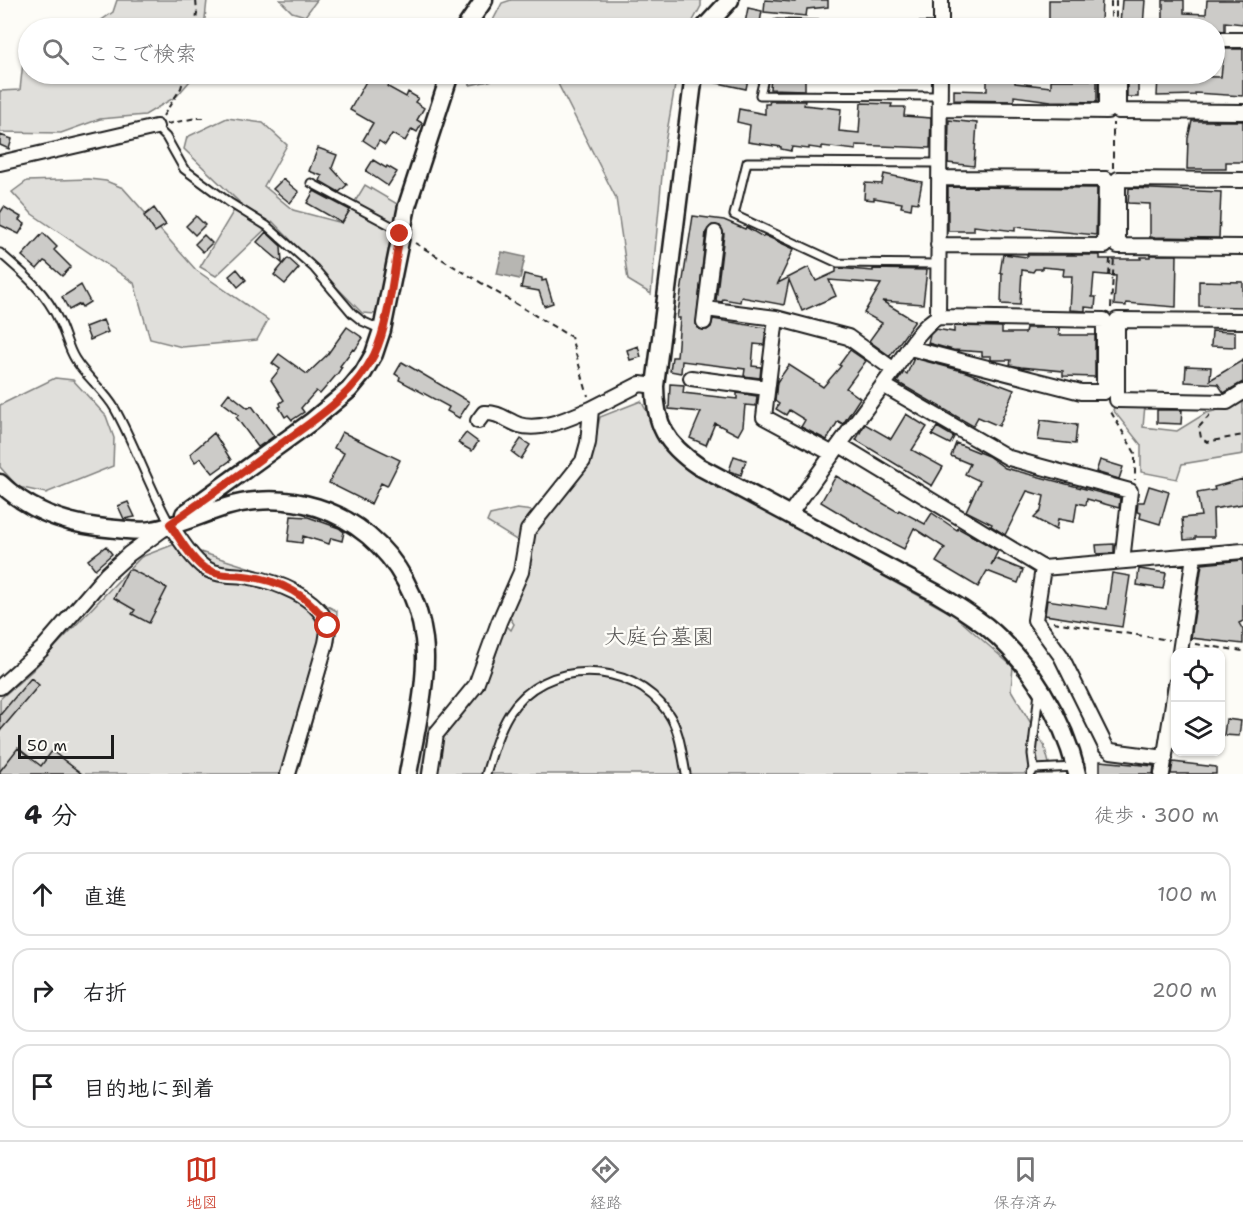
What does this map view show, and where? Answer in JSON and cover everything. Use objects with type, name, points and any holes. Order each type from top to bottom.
[{"type":"street","points":[[472,18],[484,0]]},
{"type":"street","points":[[713,18],[730,0]]},
{"type":"street","points":[[941,0],[941,18]]},
{"type":"street","points":[[1225,40],[1243,40]]},
{"type":"street","points":[[0,687],[42,649],[106,575],[129,554],[311,422],[349,390],[363,373],[375,354],[382,330],[400,233],[447,84]]},
{"type":"street","points":[[693,84],[655,386],[657,418],[673,445],[698,466],[962,609],[988,627],[1009,648],[1040,687],[1067,741],[1076,770]]},
{"type":"street","points":[[938,317],[940,84]]},
{"type":"street","points":[[940,103],[1107,111],[1107,84]]},
{"type":"street","points":[[1118,84],[1118,111],[1243,112]]},
{"type":"street","points":[[0,163],[156,127]]},
{"type":"street","points":[[938,245],[1105,246],[1106,212],[1106,179],[939,178]]},
{"type":"street","points":[[1243,180],[1118,179],[1118,246],[1243,247]]},
{"type":"street","points":[[715,233],[705,315],[776,318],[848,337],[894,370]]},
{"type":"street","points":[[789,515],[883,385],[894,370],[910,348],[929,322],[938,317],[1104,320],[1104,393],[1082,392],[910,348]]},
{"type":"street","points":[[776,318],[764,417],[837,449],[1043,568],[1243,551]]},
{"type":"street","points":[[1243,321],[1118,320],[1117,400],[1227,402],[1243,392]]},
{"type":"street","points":[[691,378],[767,388]]},
{"type":"street","points":[[478,421],[484,413],[492,412],[520,425],[534,426],[556,422],[591,409],[640,384],[655,386]]},
{"type":"street","points":[[883,385],[1009,458],[1130,491],[1122,561]]},
{"type":"street","points":[[430,774],[436,734],[476,685],[499,622],[521,572],[528,530],[583,461],[588,443],[591,409]]},
{"type":"street","points":[[0,483],[37,509],[63,520],[84,525],[137,531],[153,530],[232,504],[259,501],[289,501],[317,507],[349,522],[375,541],[394,561],[417,607],[424,640],[424,676],[408,774]]},
{"type":"street","points":[[170,524],[203,567],[219,575],[270,581],[288,588],[322,614],[328,626],[326,643],[288,774]]},
{"type":"street","points":[[1181,647],[1194,555]]},
{"type":"street","points":[[1043,568],[1035,620],[1061,656],[1106,747],[1111,751],[1165,758]]},
{"type":"street","points":[[1162,774],[1173,702]]},
{"type":"street","points":[[417,719],[444,724]]},
{"type":"lane","points":[[763,84],[760,95],[940,103]]},
{"type":"lane","points":[[156,127],[166,137],[184,169],[230,203],[267,226],[314,268],[352,313],[362,321],[382,330]]},
{"type":"lane","points":[[938,264],[838,263],[734,214],[747,162],[939,163]]},
{"type":"lane","points":[[311,183],[400,233]]},
{"type":"lane","points":[[0,253],[36,284],[48,300],[75,359],[113,406],[170,524]]},
{"type":"lane","points":[[486,774],[509,713],[528,693],[547,680],[569,673],[592,671],[632,681],[649,691],[668,712],[675,725],[686,774]]},
{"type":"lane","points":[[1040,687],[1032,772],[1076,770]]},
{"type":"path","points":[[196,0],[196,18]]},
{"type":"path","points":[[1111,0],[1111,18]]},
{"type":"path","points":[[1116,0],[1116,18]]},
{"type":"path","points":[[156,127],[182,84]]},
{"type":"path","points":[[156,127],[206,118]]},
{"type":"path","points":[[400,233],[571,337],[591,409]]},
{"type":"path","points":[[1110,254],[1109,277],[1112,280]]},
{"type":"path","points":[[1221,402],[1200,427],[1202,438],[1207,442],[1214,442],[1243,435]]},
{"type":"path","points":[[1110,405],[1111,414],[1135,453],[1136,478],[1130,491]]},
{"type":"path","points":[[1035,620],[1181,647],[1243,651]]},
{"type":"green space","points":[[117,0],[207,0],[205,18],[104,18],[113,12]]},
{"type":"green space","points":[[280,0],[317,0],[305,16],[292,12]]},
{"type":"green space","points":[[511,0],[701,0],[701,6],[694,18],[494,18],[502,3]]},
{"type":"green space","points":[[21,84],[187,84],[177,96],[145,115],[100,119],[61,133],[0,132],[0,91],[20,90]]},
{"type":"green space","points":[[558,84],[675,84],[665,143],[651,294],[628,280],[616,198]]},
{"type":"green space","points":[[227,118],[263,123],[287,145],[264,186],[293,210],[342,223],[365,185],[399,205],[376,314],[362,313],[273,222],[216,276],[200,267],[239,202],[184,149],[187,137]]},
{"type":"green space","points":[[89,179],[106,181],[123,188],[196,270],[268,320],[257,340],[182,347],[150,339],[134,283],[32,214],[12,192],[27,181]]},
{"type":"green space","points":[[55,378],[73,380],[106,416],[114,438],[113,466],[46,493],[18,487],[0,467],[0,405]]},
{"type":"green space","points":[[1243,400],[1243,454],[1182,464],[1177,479],[1141,472],[1141,445],[1113,410],[1117,401],[1145,405],[1143,427],[1177,431],[1206,413],[1231,407]]},
{"type":"green space","name":"大庭台墓園","points":[[641,401],[668,450],[687,468],[954,615],[1013,667],[1011,690],[1044,745],[1052,774],[421,774],[429,726],[445,730],[494,661],[505,624],[511,630],[514,624],[508,615],[533,550],[487,522],[490,515],[517,509],[550,513],[589,466],[600,417]]},
{"type":"green space","points":[[175,544],[257,570],[337,611],[335,641],[297,774],[0,774],[0,699],[32,671],[141,557]]},
{"type":"shaded area","points":[[502,252],[525,257],[520,279],[497,274]]},
{"type":"building","points":[[765,0],[795,2],[796,0],[828,0],[828,7],[807,9],[806,16],[764,12]]},
{"type":"building","points":[[1049,0],[1102,0],[1101,18],[1049,18]]},
{"type":"building","points":[[1122,0],[1145,0],[1144,18],[1120,18]]},
{"type":"building","points":[[1163,0],[1184,0],[1184,13],[1206,14],[1207,0],[1243,0],[1243,24],[1225,22],[1225,18],[1163,18]]},
{"type":"building","points":[[748,8],[762,11],[761,18],[746,18]]},
{"type":"building","points":[[1225,49],[1243,49],[1243,96],[1195,93],[1195,95],[1157,96],[1158,84],[1225,84]]},
{"type":"building","points":[[365,84],[389,84],[388,87],[406,97],[408,92],[418,98],[415,102],[424,108],[417,120],[422,123],[417,132],[412,129],[405,141],[392,134],[385,145],[379,141],[375,148],[363,140],[373,123],[350,110]]},
{"type":"building","points":[[723,84],[747,84],[746,89]]},
{"type":"building","points":[[770,84],[805,84],[805,90],[770,89]]},
{"type":"building","points":[[987,84],[1051,87],[1051,84],[1097,84],[1097,102],[1051,101],[1014,96],[1014,101],[954,100],[954,90],[987,91]]},
{"type":"building","points":[[1127,84],[1138,84],[1138,97],[1127,97]]},
{"type":"building","points":[[770,101],[805,101],[804,105],[841,109],[839,131],[859,133],[861,103],[892,104],[891,107],[905,107],[904,116],[931,118],[930,148],[856,145],[856,150],[822,146],[822,149],[792,147],[791,151],[781,149],[781,147],[748,142],[750,125],[737,122],[739,109],[765,114],[765,104],[769,104]]},
{"type":"building","points":[[949,120],[977,123],[974,166],[948,163]]},
{"type":"building","points":[[1192,121],[1243,121],[1243,162],[1226,162],[1226,169],[1187,169],[1188,138]]},
{"type":"building","points":[[0,135],[12,139],[9,149],[0,145]]},
{"type":"building","points":[[318,148],[337,155],[332,168],[347,185],[339,192],[320,181],[322,176],[309,171]]},
{"type":"building","points":[[373,160],[397,172],[388,186],[366,171]]},
{"type":"building","points":[[884,174],[922,182],[918,203],[912,202],[911,209],[901,207],[902,203],[874,198],[874,200],[864,199],[865,183],[882,184]]},
{"type":"building","points":[[283,179],[299,192],[290,203],[273,189]]},
{"type":"building","points":[[948,187],[1097,188],[1096,235],[1015,227],[1015,231],[974,226],[974,231],[948,231]]},
{"type":"building","points":[[1129,188],[1221,192],[1219,238],[1150,237],[1150,204],[1128,203]]},
{"type":"building","points":[[314,191],[350,210],[342,223],[307,203]]},
{"type":"building","points":[[4,207],[21,217],[19,220],[25,224],[19,234],[0,225],[0,213]]},
{"type":"building","points":[[154,208],[166,225],[155,232],[144,216]]},
{"type":"building","points":[[196,216],[205,225],[195,235],[186,226]]},
{"type":"building","points":[[693,216],[724,220],[745,229],[746,227],[763,237],[764,235],[794,249],[778,283],[809,267],[816,281],[836,272],[836,268],[873,271],[873,269],[927,270],[923,304],[882,301],[915,321],[890,356],[869,341],[882,323],[864,313],[881,284],[829,280],[836,296],[802,311],[789,280],[784,305],[741,297],[740,302],[723,299],[722,302],[716,301],[724,234],[720,226],[712,225],[706,232],[696,325],[699,329],[707,330],[711,327],[713,319],[766,328],[764,345],[754,344],[752,366],[761,367],[760,378],[744,376],[745,369],[682,361],[681,373],[670,371],[672,357],[677,357],[680,318],[677,318]]},
{"type":"building","points":[[266,232],[281,246],[282,263],[257,242]]},
{"type":"building","points":[[43,233],[57,247],[54,250],[71,267],[62,276],[44,261],[37,269],[22,256]]},
{"type":"building","points":[[204,235],[212,243],[203,252],[195,244]]},
{"type":"building","points":[[1003,254],[1027,257],[1027,255],[1100,255],[1100,259],[1141,259],[1141,257],[1150,257],[1150,255],[1177,255],[1176,307],[1126,303],[1126,306],[1114,305],[1116,276],[1094,274],[1092,297],[1096,297],[1095,308],[1085,307],[1085,311],[1070,310],[1072,276],[1063,276],[1064,269],[1042,267],[1033,272],[1022,270],[1020,305],[1001,304],[1002,273],[1000,273]]},
{"type":"building","points":[[288,258],[299,268],[285,284],[274,275]]},
{"type":"building","points":[[237,269],[246,280],[238,287],[229,276]]},
{"type":"building","points":[[524,274],[542,278],[542,281],[546,280],[553,303],[544,306],[539,291],[521,288]]},
{"type":"building","points":[[1199,281],[1243,282],[1243,307],[1199,306]]},
{"type":"building","points":[[81,285],[90,302],[82,307],[80,304],[69,310],[62,297]]},
{"type":"building","points":[[103,320],[108,332],[90,340],[85,327]]},
{"type":"building","points":[[954,326],[1002,327],[1002,333],[1025,333],[1026,328],[1059,328],[1059,335],[1095,335],[1095,377],[1063,376],[1063,371],[1010,365],[1011,360],[991,360],[991,356],[982,356],[982,352],[953,350],[928,343],[930,335],[936,329],[954,332]]},
{"type":"building","points":[[347,327],[363,338],[355,350],[353,349],[340,366],[342,367],[338,373],[320,394],[316,391],[301,408],[304,412],[292,420],[288,415],[285,417],[279,407],[284,400],[271,380],[280,369],[272,363],[279,354],[307,374],[327,355]]},
{"type":"building","points":[[1212,331],[1235,332],[1235,347],[1211,346]]},
{"type":"building","points":[[638,346],[641,357],[630,360],[627,350]]},
{"type":"building","points":[[850,350],[866,361],[846,388],[860,398],[843,424],[838,421],[827,440],[801,427],[805,420],[789,410],[786,415],[776,409],[779,404],[775,401],[777,382],[789,365],[823,387],[841,366],[839,365]]},
{"type":"building","points":[[914,358],[966,372],[1014,390],[999,426],[978,417],[973,426],[897,382],[904,372],[907,374]]},
{"type":"building","points":[[1243,360],[1243,382],[1224,393],[1218,384],[1185,382],[1186,366],[1211,367],[1210,380]]},
{"type":"building","points":[[402,362],[468,401],[469,403],[459,418],[447,411],[449,407],[399,380],[400,377],[395,374]]},
{"type":"building","points":[[670,384],[684,385],[683,393],[737,399],[737,393],[757,396],[756,406],[745,405],[743,426],[738,435],[715,423],[706,445],[690,438],[701,412],[669,409]]},
{"type":"building","points":[[229,393],[248,408],[252,406],[274,436],[258,447],[236,417],[239,415],[222,402]]},
{"type":"building","points":[[1157,410],[1182,410],[1181,424],[1157,423]]},
{"type":"building","points":[[906,414],[927,427],[912,450],[943,467],[932,486],[856,440],[865,424],[891,439]]},
{"type":"building","points":[[1041,420],[1077,425],[1075,444],[1038,440]]},
{"type":"building","points":[[937,427],[954,437],[950,444],[932,435]]},
{"type":"building","points":[[342,432],[400,460],[387,486],[381,483],[371,504],[329,483],[344,453],[334,448]]},
{"type":"building","points":[[214,433],[231,460],[213,473],[201,458],[195,462],[190,454]]},
{"type":"building","points":[[466,433],[478,442],[472,451],[458,443]]},
{"type":"building","points":[[521,439],[530,445],[521,459],[512,452]]},
{"type":"building","points":[[956,443],[988,456],[1005,468],[1120,498],[1119,508],[1087,499],[1086,505],[1077,503],[1074,522],[1058,519],[1056,530],[1034,518],[1041,511],[1044,496],[1027,491],[1005,535],[991,526],[992,524],[966,511],[980,481],[965,474],[970,464],[951,456]]},
{"type":"building","points":[[734,456],[746,460],[741,475],[729,471]]},
{"type":"building","points":[[1100,460],[1123,467],[1119,479],[1096,472]]},
{"type":"building","points":[[836,476],[898,512],[899,510],[925,524],[932,513],[957,530],[958,528],[983,542],[998,551],[991,565],[996,559],[1023,570],[1018,583],[987,571],[978,587],[936,562],[945,548],[914,528],[904,549],[871,532],[821,502]]},
{"type":"building","points":[[1243,479],[1243,504],[1213,509],[1214,537],[1195,537],[1195,539],[1184,540],[1182,518],[1201,516],[1197,493],[1215,490],[1214,487]]},
{"type":"building","points":[[1149,486],[1169,492],[1160,524],[1140,518],[1141,513],[1137,512],[1138,502],[1144,502]]},
{"type":"building","points":[[128,502],[135,517],[124,519],[118,506]]},
{"type":"building","points":[[291,516],[308,517],[339,528],[344,532],[342,541],[331,538],[329,544],[303,536],[302,543],[288,541]]},
{"type":"building","points":[[1114,544],[1114,553],[1097,554],[1096,545]]},
{"type":"building","points":[[106,546],[112,554],[95,569],[88,560]]},
{"type":"building","points":[[1243,560],[1243,621],[1239,623],[1243,630],[1243,644],[1191,638],[1202,564]]},
{"type":"building","points":[[1139,569],[1166,573],[1163,589],[1137,585]]},
{"type":"building","points":[[128,570],[167,588],[149,623],[132,614],[135,610],[114,598]]},
{"type":"building","points":[[1112,573],[1130,576],[1122,627],[1045,615],[1047,600],[1107,609]]},
{"type":"building","points":[[31,678],[39,685],[0,731],[0,715]]},
{"type":"building","points":[[1226,719],[1241,721],[1239,736],[1225,735]]},
{"type":"building","points":[[18,748],[41,766],[52,751],[82,774],[0,774]]},
{"type":"building","points":[[1100,761],[1154,766],[1153,774],[1100,774]]},
{"type":"building","points":[[1173,762],[1216,767],[1216,774],[1171,774]]},
{"type":"route","points":[[328,626],[322,614],[288,588],[270,581],[219,575],[203,567],[170,524],[311,422],[349,390],[363,373],[375,354],[382,330],[400,234]]}]
